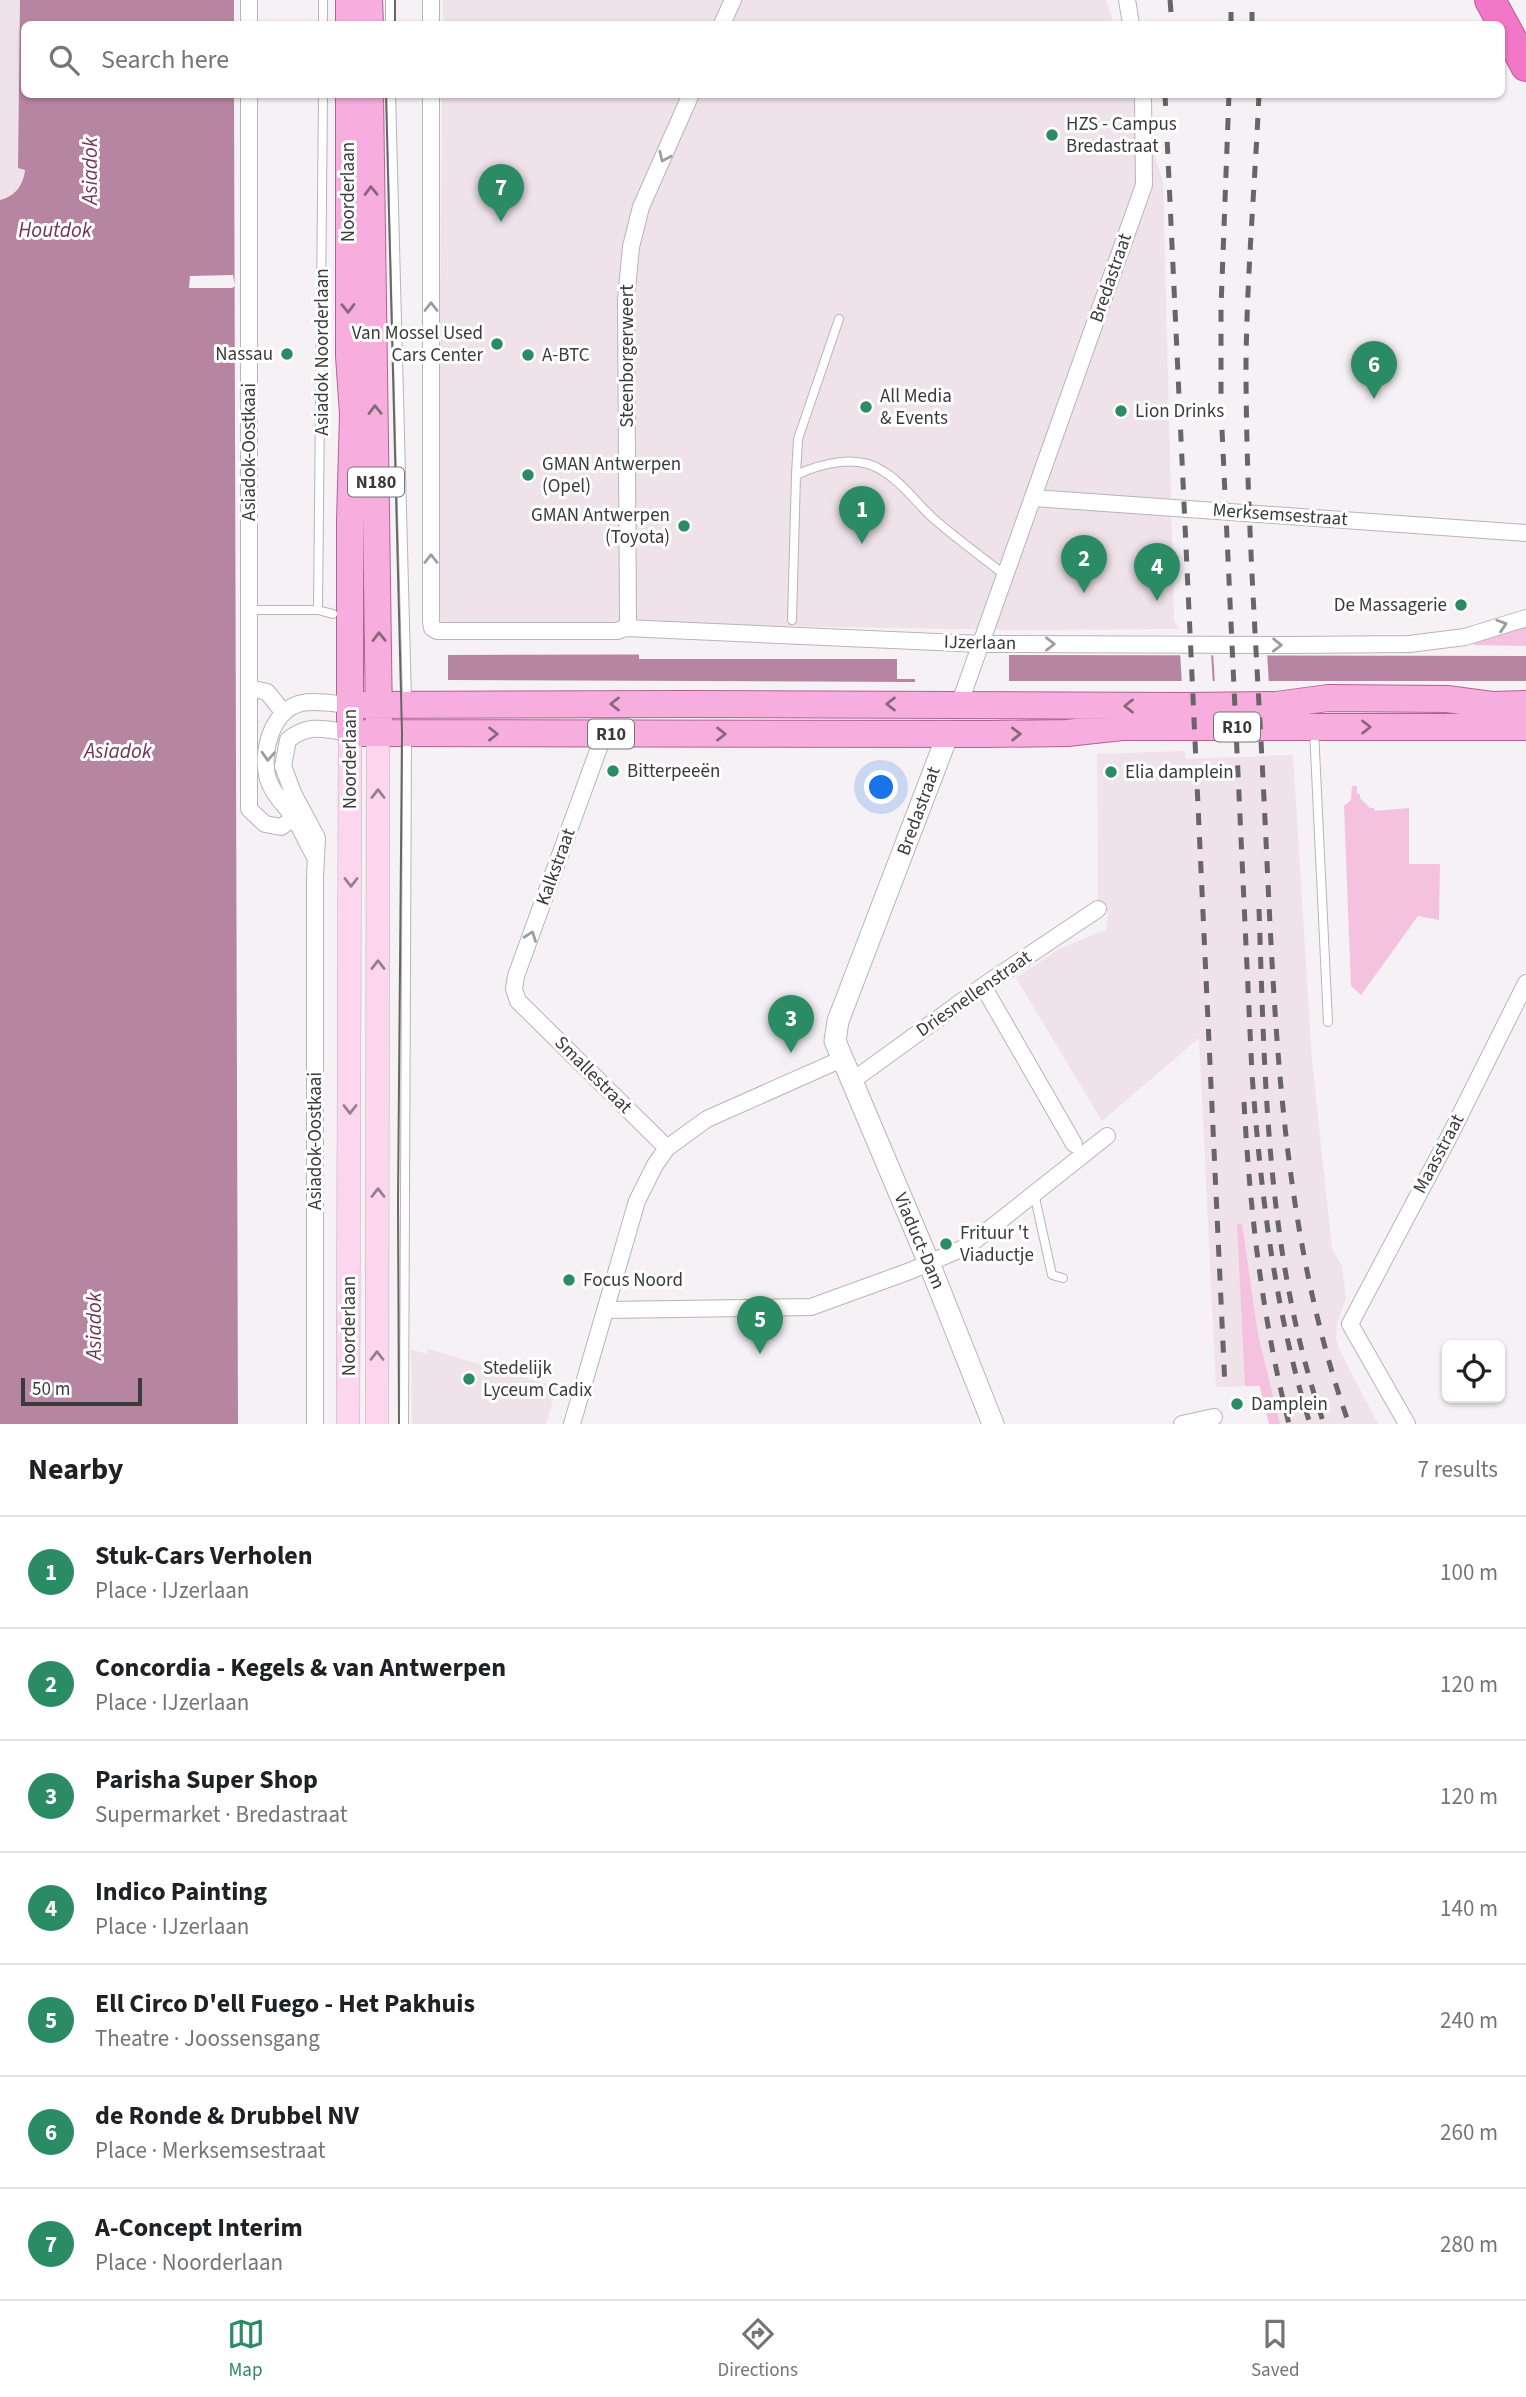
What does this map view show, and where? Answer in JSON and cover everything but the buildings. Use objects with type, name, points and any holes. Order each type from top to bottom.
[{"type":"highway","points":[[1490,0],[1501,21]]},
{"type":"highway","points":[[1505,28],[1526,66]]},
{"type":"main road","points":[[349,0],[349,21]]},
{"type":"main road","points":[[369,0],[370,21]]},
{"type":"main road","name":"Noorderlaan","points":[[348,1424],[350,520],[353,414],[349,356],[349,98]]},
{"type":"main road","name":"Noorderlaan","points":[[370,98],[379,705],[377,1424]]},
{"type":"main road","name":"R10","points":[[350,705],[1276,705],[1328,698],[1447,699],[1492,705],[1526,705]]},
{"type":"main road","name":"Bredastraat","points":[[948,734],[959,705]]},
{"type":"main road","name":"R10","points":[[350,733],[601,742],[1067,733],[1122,727],[1526,727]]},
{"type":"street","points":[[249,0],[249,21]]},
{"type":"street","points":[[431,0],[431,21]]},
{"type":"street","points":[[724,21],[733,0]]},
{"type":"street","points":[[1127,0],[1130,21]]},
{"type":"street","name":"Asiadok-Oostkaai","points":[[249,98],[249,809],[265,824],[281,827],[298,814]]},
{"type":"street","name":"IJzerlaan","points":[[431,98],[432,628],[437,631],[617,631],[625,628],[982,644],[1409,644],[1465,637],[1526,618]]},
{"type":"street","name":"Steenborgerweert","points":[[625,628],[628,622],[626,299],[631,247],[641,207],[689,98]]},
{"type":"street","name":"Bredastraat","points":[[959,705],[1144,185],[1143,98]]},
{"type":"street","name":"Merksemsestraat","points":[[1034,498],[1526,533]]},
{"type":"street","points":[[249,688],[267,692],[284,713],[299,703],[350,705]]},
{"type":"street","name":"Asiadok-Oostkaai","points":[[284,713],[270,732],[266,757],[268,779],[279,800],[298,814]]},
{"type":"street","name":"Asiadok-Oostkaai","points":[[315,1424],[316,858],[283,766],[288,740],[300,730],[319,728],[350,733]]},
{"type":"street","name":"Bredastraat","points":[[842,1059],[835,1041],[838,1021],[948,734]]},
{"type":"street","name":"Kalkstraat","points":[[518,1001],[514,989],[516,976],[601,742]]},
{"type":"street","name":"Driesnellenstraat","points":[[852,1081],[983,986],[1098,909]]},
{"type":"street","name":"Maasstraat","points":[[1407,1424],[1350,1324],[1450,1135],[1526,983]]},
{"type":"street","points":[[983,986],[1073,1144]]},
{"type":"street","name":"Smallestraat","points":[[518,1001],[667,1148]]},
{"type":"street","points":[[572,1424],[637,1201],[645,1182],[667,1148],[707,1119],[842,1059]]},
{"type":"street","name":"Viaduct-Dam","points":[[842,1059],[929,1263],[993,1424]]},
{"type":"street","points":[[607,1310],[811,1307],[968,1246],[1107,1136]]},
{"type":"street","points":[[1182,1424],[1214,1417]]},
{"type":"lane","points":[[323,0],[323,21]]},
{"type":"lane","points":[[390,0],[390,21]]},
{"type":"lane","name":"Asiadok Noorderlaan","points":[[318,610],[323,98]]},
{"type":"lane","points":[[391,98],[407,705],[404,1424]]},
{"type":"lane","points":[[792,620],[799,439],[839,319]]},
{"type":"lane","points":[[796,475],[808,469],[851,461],[867,463],[883,470],[935,520],[1006,576]]},
{"type":"lane","points":[[249,610],[318,610],[333,614]]},
{"type":"lane","points":[[1314,727],[1328,1022]]},
{"type":"lane","points":[[1034,1193],[1052,1275],[1063,1278]]},
{"type":"shaded area","points":[[0,0],[21,0],[21,98],[23,98],[25,169],[18,190],[9,198],[0,200]]},
{"type":"shaded area","points":[[443,0],[1106,0],[1113,21],[443,21]]},
{"type":"shaded area","points":[[442,98],[1137,98],[1163,182],[1174,620],[1179,629],[437,624]]},
{"type":"shaded area","points":[[1526,626],[1526,646],[1474,645],[1475,641]]},
{"type":"shaded area","points":[[1185,751],[1186,759],[1293,755],[1312,1061],[1332,1249],[1342,1266],[1346,1298],[1337,1324],[1336,1339],[1378,1424],[1269,1424],[1259,1386],[1216,1387],[1199,1038],[1102,1121],[1016,978],[1059,949],[1106,930],[1108,912],[1098,901],[1097,754]]},
{"type":"shaded area","points":[[1352,786],[1357,786],[1357,794],[1375,811],[1409,808],[1409,864],[1440,864],[1439,920],[1418,916],[1361,995],[1351,986],[1344,806],[1351,800]]},
{"type":"shaded area","points":[[1237,1224],[1242,1224],[1258,1335],[1280,1424],[1269,1424],[1260,1386],[1245,1386]]},
{"type":"shaded area","name":"Stedelijk Lyceum Cadix","points":[[411,1349],[426,1354],[428,1349],[557,1387],[546,1424],[412,1424]]},
{"type":"water","name":"Asiadok","points":[[20,0],[234,0],[234,21],[21,21],[21,98],[234,98],[238,1424],[0,1424],[0,200],[18,189],[25,170],[18,168]]},
{"type":"water","points":[[914,654],[915,682],[448,680],[448,655]]},
{"type":"water","points":[[1009,655],[1526,656],[1526,681],[1009,681]]},
{"type":"pier","points":[[233,275],[235,286],[232,288],[189,288],[190,276]]},
{"type":"pier","points":[[790,651],[897,654],[897,651],[915,651],[917,679],[897,679],[897,659],[639,659],[639,653]]},
{"type":"pier","points":[[1180,652],[1211,652],[1213,685],[1182,685]]},
{"type":"pier","points":[[1213,652],[1267,652],[1269,685],[1215,685]]},
{"type":"tram line","points":[[395,0],[395,21]]},
{"type":"tram line","points":[[386,98],[402,733],[399,1424]]},
{"type":"railway","points":[[1170,0],[1172,21]]},
{"type":"railway","points":[[1231,0],[1231,21]]},
{"type":"railway","points":[[1252,0],[1252,21]]},
{"type":"railway","points":[[1165,98],[1225,1387]]},
{"type":"railway","points":[[1229,98],[1221,307],[1221,408],[1252,1074],[1265,1207],[1278,1294],[1310,1424]]},
{"type":"railway","points":[[1259,98],[1246,363],[1248,477],[1278,1050],[1285,1126],[1308,1276],[1326,1351],[1349,1424]]},
{"type":"railway","points":[[1259,909],[1267,1104],[1280,1234],[1290,1298],[1324,1424]]},
{"type":"railway","points":[[1244,1102],[1264,1305],[1289,1424]]},
{"type":"place","name":"HZS - Campus Bredastraat","points":[[1052,135]]},
{"type":"place","name":"A-Concept Interim","points":[[501,222]]},
{"type":"place","name":"Van Mossel Used Cars Center","points":[[497,344]]},
{"type":"place","name":"Nassau","points":[[287,354]]},
{"type":"place","name":"A-BTC","points":[[528,355]]},
{"type":"place","name":"de Ronde & Drubbel NV","points":[[1374,399]]},
{"type":"place","name":"All Media & Events","points":[[866,407]]},
{"type":"place","name":"Lion Drinks","points":[[1121,411]]},
{"type":"place","name":"GMAN Antwerpen (Opel)","points":[[528,475]]},
{"type":"place","name":"GMAN Antwerpen (Toyota)","points":[[684,526]]},
{"type":"place","name":"Stuk-Cars Verholen","points":[[862,544]]},
{"type":"place","name":"Concordia - Kegels & van Antwerpen","points":[[1084,593]]},
{"type":"place","name":"Indico Painting","points":[[1157,601]]},
{"type":"place","name":"De Massagerie","points":[[1461,605]]},
{"type":"place","name":"Bitterpeeën","points":[[613,771]]},
{"type":"place","name":"Elia damplein","points":[[1111,772]]},
{"type":"place","name":"Parisha Super Shop","points":[[791,1053]]},
{"type":"place","name":"Frituur 't Viaductje","points":[[946,1244]]},
{"type":"place","name":"Focus Noord","points":[[569,1280]]},
{"type":"place","name":"Ell Circo D'ell Fuego - Het Pakhuis","points":[[760,1354]]},
{"type":"place","name":"Stedelijk Lyceum Cadix","points":[[469,1379]]},
{"type":"place","name":"Damplein","points":[[1237,1404]]},
{"type":"water label","name":"Houtdok","points":[[55,230]]}]
